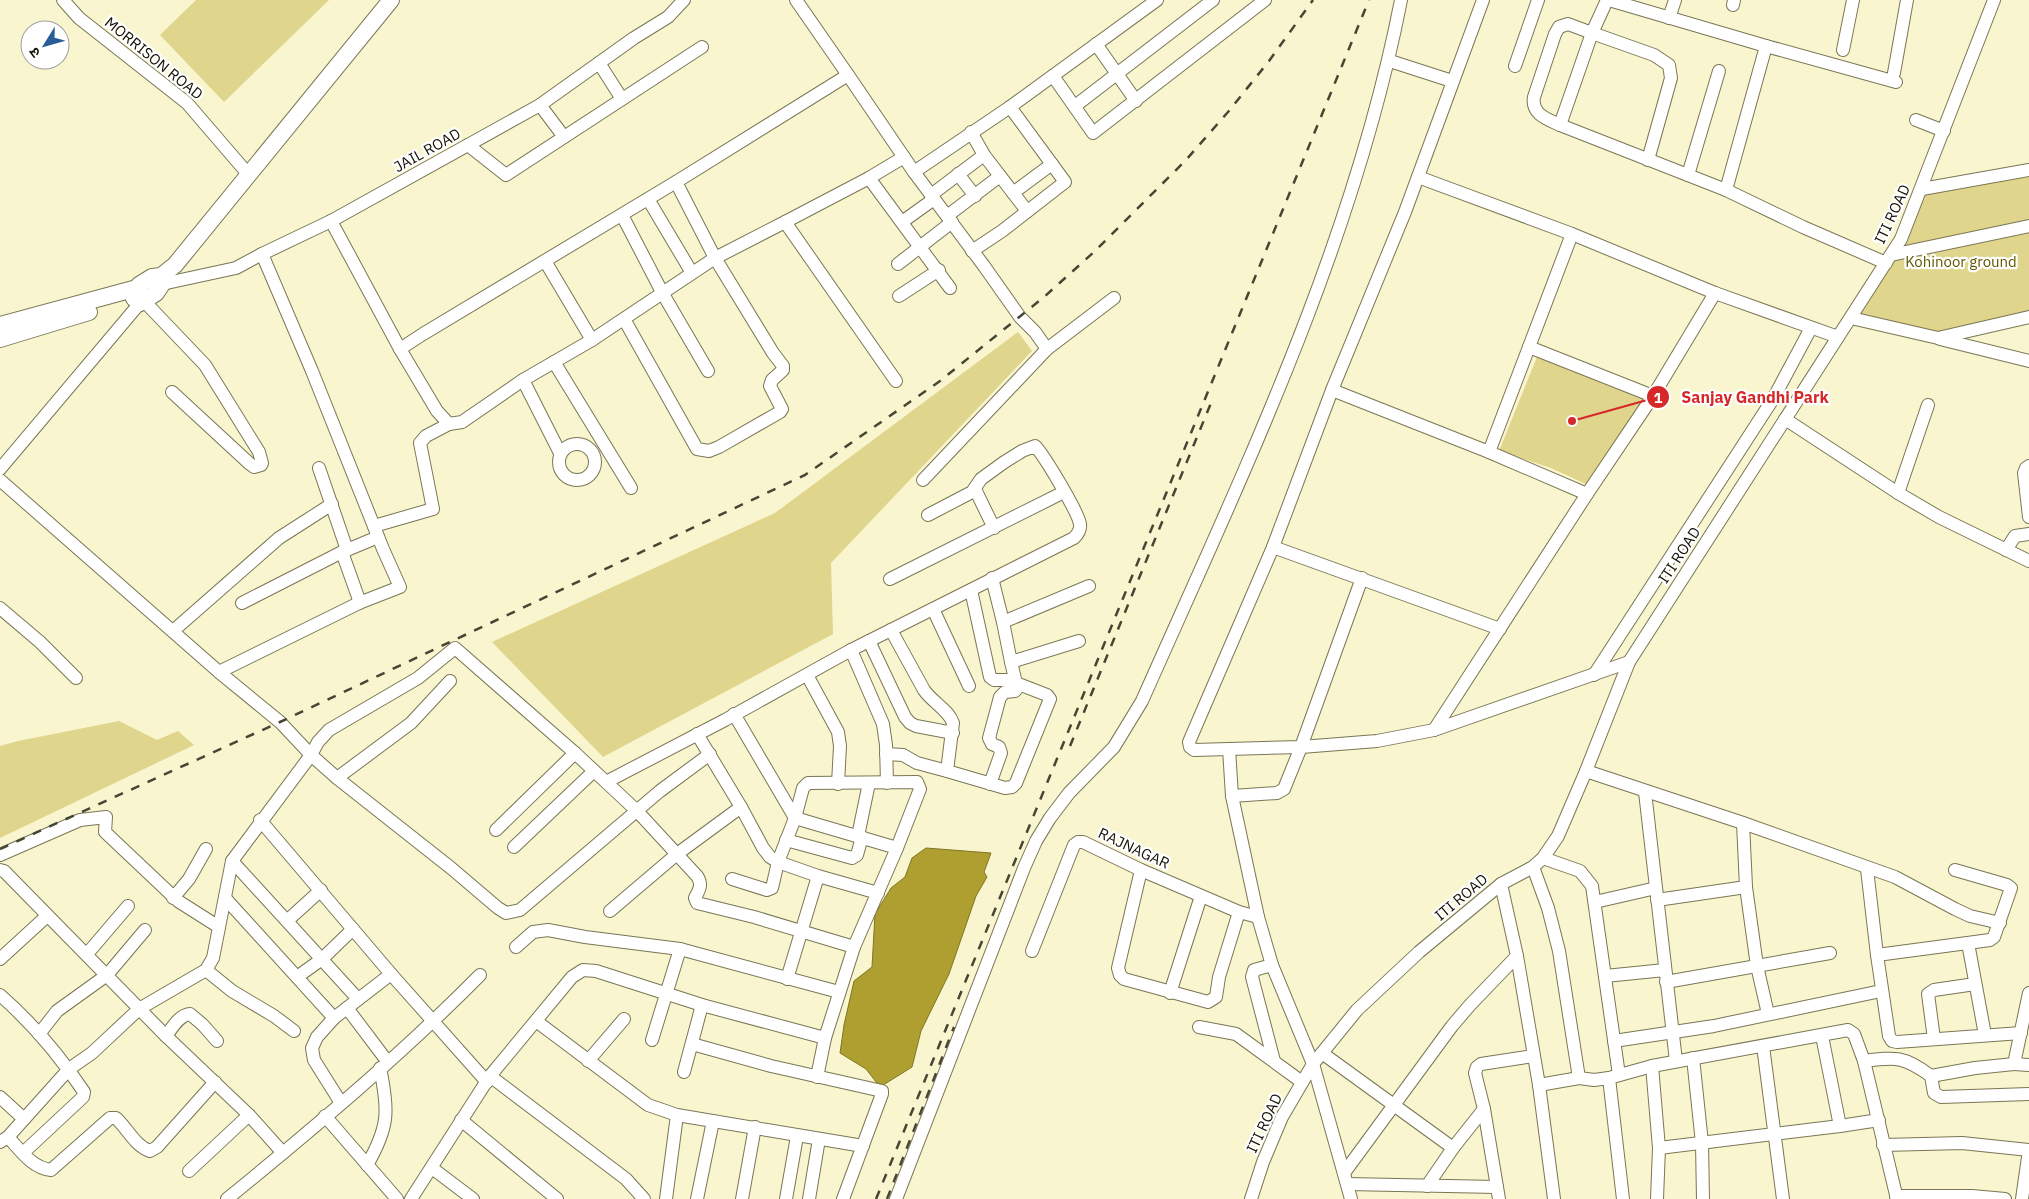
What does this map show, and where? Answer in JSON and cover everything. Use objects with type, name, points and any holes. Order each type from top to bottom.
[{"type":"main road","points":[[0,325],[156,293],[158,279],[175,265],[245,170],[378,0]]},
{"type":"main road","points":[[245,170],[391,0]]},
{"type":"main road","points":[[0,339],[139,297]]},
{"type":"street","name":"JAIL ROAD","points":[[158,279],[236,268],[331,221],[540,105],[668,17],[684,0]]},
{"type":"street","points":[[796,0],[914,172],[1020,317],[1035,332],[1047,349]]},
{"type":"street","points":[[914,172],[1010,107],[1157,0]]},
{"type":"street","points":[[1075,106],[1118,75],[1213,0]]},
{"type":"street","points":[[1053,76],[1093,132],[1136,101],[1265,0]]},
{"type":"street","points":[[896,1199],[1036,841],[1069,793],[1114,747],[1142,701],[1292,357],[1338,235],[1390,61],[1402,0]]},
{"type":"street","points":[[1483,0],[1385,263],[1332,390],[1273,547],[1189,742],[1190,747],[1194,750],[1301,747],[1377,741],[1434,730],[1629,662]]},
{"type":"street","points":[[1515,66],[1538,0]]},
{"type":"street","points":[[1560,125],[1592,33],[1608,0],[1640,4],[1669,18],[1766,46],[1895,77],[1907,0]]},
{"type":"street","points":[[1669,18],[1675,0]]},
{"type":"street","points":[[1843,50],[1853,0]]},
{"type":"street","name":"ITI ROAD","points":[[1251,1199],[1282,1117],[1313,1064],[1357,1010],[1419,952],[1501,884],[1533,868],[1543,858],[1558,836],[1629,662],[1901,239],[1994,0]]},
{"type":"street","name":"MORRISON ROAD","points":[[69,2],[79,18],[187,103],[245,170]]},
{"type":"street","points":[[1648,160],[1671,78],[1669,65],[1654,55],[1568,24],[1559,28],[1555,34],[1533,105],[1535,111],[1560,125],[1648,160],[1726,190],[1803,227],[1888,259],[2029,226]]},
{"type":"street","points":[[1096,44],[1136,101]]},
{"type":"street","points":[[1726,190],[1766,46]]},
{"type":"street","points":[[468,146],[506,175],[702,47]]},
{"type":"street","points":[[1390,61],[1452,81]]},
{"type":"street","points":[[599,63],[622,99]]},
{"type":"street","points":[[1688,175],[1718,71]]},
{"type":"street","points":[[400,349],[676,182],[848,75]]},
{"type":"street","points":[[540,105],[564,137]]},
{"type":"street","points":[[972,251],[1065,182],[1010,107]]},
{"type":"street","points":[[1916,120],[1944,131]]},
{"type":"street","points":[[971,132],[984,155],[1027,212]]},
{"type":"street","points":[[902,222],[958,174],[984,155]]},
{"type":"street","points":[[242,603],[345,551],[376,532],[433,509],[420,443],[426,436],[449,424],[462,422],[523,380],[592,340],[716,258],[870,178],[904,157]]},
{"type":"street","points":[[1013,193],[1052,164]]},
{"type":"street","points":[[1922,189],[2029,170]]},
{"type":"street","points":[[958,174],[974,196]]},
{"type":"street","points":[[898,264],[921,246],[974,196],[1000,176]]},
{"type":"street","points":[[1418,177],[1572,234],[1715,293],[1838,337]]},
{"type":"street","points":[[870,178],[939,270],[950,288]]},
{"type":"street","points":[[624,319],[697,449],[709,451],[719,447],[780,412],[782,409],[770,386],[772,380],[783,370],[783,366],[773,353],[716,258],[676,182]]},
{"type":"street","points":[[648,199],[692,273]]},
{"type":"street","points":[[622,215],[662,294],[708,371]]},
{"type":"street","points":[[331,221],[400,349],[437,411],[449,424]]},
{"type":"street","points":[[785,222],[896,381]]},
{"type":"street","points":[[1489,452],[1572,234]]},
{"type":"street","points":[[219,672],[359,603],[400,587],[262,254]]},
{"type":"street","points":[[545,261],[592,340]]},
{"type":"street","points":[[899,296],[939,270]]},
{"type":"street","points":[[1434,730],[1653,396],[1715,293]]},
{"type":"street","points":[[2,460],[139,297],[205,365],[259,452],[261,465],[254,467],[172,392]]},
{"type":"street","points":[[923,480],[1047,349],[1114,298]]},
{"type":"street","points":[[1938,338],[2029,317]]},
{"type":"street","points":[[1851,318],[2029,361]]},
{"type":"street","points":[[1594,675],[1758,424],[1811,328]]},
{"type":"street","points":[[1529,347],[1653,396]]},
{"type":"street","points":[[554,362],[631,488]]},
{"type":"street","points":[[523,380],[560,453]]},
{"type":"street","points":[[1332,390],[1489,452],[1587,494]]},
{"type":"street","points":[[1898,493],[1928,405]]},
{"type":"street","points":[[1785,419],[1898,493],[1939,517],[2029,561]]},
{"type":"street","points":[[606,782],[851,650],[1079,534],[1080,526],[1078,518],[1064,492],[1035,446],[1022,451],[1003,463],[981,479],[975,489],[928,516]]},
{"type":"street","points":[[2029,466],[2024,473],[2029,517]]},
{"type":"street","points":[[319,468],[332,504],[359,603]]},
{"type":"street","points":[[0,480],[219,672],[280,722],[311,755],[337,778],[506,913],[520,910],[660,791],[710,754]]},
{"type":"street","points":[[975,489],[994,528]]},
{"type":"street","points":[[890,579],[1064,492]]},
{"type":"street","points":[[172,631],[279,538],[332,504]]},
{"type":"street","points":[[2006,550],[2015,536],[2029,534]]},
{"type":"street","points":[[1273,547],[1500,629]]},
{"type":"street","points":[[990,784],[1001,753],[999,747],[992,744],[989,738],[1000,697],[1005,692],[1015,691],[1016,683],[1004,622],[992,578]]},
{"type":"street","points":[[1232,796],[1281,792],[1287,784],[1362,578]]},
{"type":"street","points":[[1004,622],[1089,586]]},
{"type":"street","points":[[886,754],[903,755],[916,764],[1005,788],[1012,787],[1016,783],[1050,699],[1047,695],[1016,683],[994,680],[990,676],[971,590]]},
{"type":"street","points":[[0,608],[40,642],[76,678]]},
{"type":"street","points":[[933,609],[969,686]]},
{"type":"street","points":[[891,630],[930,699],[952,718],[947,771]]},
{"type":"street","points":[[869,641],[905,717],[910,723],[952,733]]},
{"type":"street","points":[[1011,662],[1079,641]]},
{"type":"street","points":[[215,1082],[157,1148],[150,1151],[145,1150],[133,1138],[124,1124],[116,1118],[110,1118],[51,1170],[35,1165],[23,1153],[4,1140],[69,1069],[92,1053],[140,1009],[206,970],[213,958],[232,861],[260,820],[329,730],[410,684],[455,648],[575,753],[637,811],[701,881],[695,898],[697,902],[854,946]]},
{"type":"street","points":[[851,650],[883,724],[887,783]]},
{"type":"street","points":[[807,675],[838,732],[840,746],[838,784]]},
{"type":"street","points":[[337,778],[410,723],[450,681]]},
{"type":"street","points":[[734,714],[795,818],[897,848]]},
{"type":"street","points":[[697,734],[770,857],[778,862],[818,876],[878,893]]},
{"type":"street","points":[[1229,748],[1232,796],[1258,917],[1272,965],[1313,1064],[1351,1199]]},
{"type":"street","points":[[496,830],[575,753]]},
{"type":"street","points":[[514,847],[594,771]]},
{"type":"street","points":[[1586,771],[1895,877],[1970,916],[2000,923]]},
{"type":"street","points":[[732,879],[770,890],[778,862],[795,818],[803,788],[808,783],[917,782],[920,785],[897,848],[854,946],[825,1038],[817,1077]]},
{"type":"street","points":[[786,840],[852,858],[856,855],[860,837],[868,783]]},
{"type":"street","points":[[1645,792],[1676,1061]]},
{"type":"street","points":[[610,911],[677,854],[741,807]]},
{"type":"street","points":[[0,855],[80,820],[106,816],[106,832],[173,898],[219,927]]},
{"type":"street","points":[[260,820],[390,974],[488,1079],[626,1179],[644,1199]]},
{"type":"street","points":[[1743,824],[1746,887],[1757,966],[1768,1014]]},
{"type":"street","name":"RAJNAGAR","points":[[1032,951],[1074,845],[1078,842],[1083,842],[1141,870],[1238,912],[1258,917]]},
{"type":"street","points":[[173,898],[189,879],[206,849]]},
{"type":"street","points":[[1543,858],[1580,871],[1592,886],[1614,1042],[1614,1076],[1623,1199]]},
{"type":"street","points":[[232,861],[288,920],[358,999]]},
{"type":"street","points":[[1533,868],[1548,908],[1559,951],[1579,1078]]},
{"type":"street","points":[[1867,868],[1881,991],[1889,1036],[1892,1040],[1897,1042],[2021,1033]]},
{"type":"street","points":[[0,870],[4,871],[166,1036],[250,1115],[283,1153]]},
{"type":"street","points":[[1141,870],[1118,968],[1120,975],[1124,979],[1208,1002],[1216,997],[1219,977],[1238,912]]},
{"type":"street","points":[[1877,955],[1990,940],[1994,936],[2012,891],[2010,886],[1954,870]]},
{"type":"street","points":[[787,979],[818,876]]},
{"type":"street","points":[[1501,884],[1517,956],[1539,1085],[1554,1199]]},
{"type":"street","points":[[1595,902],[1657,894],[1746,887]]},
{"type":"street","points":[[288,920],[321,890]]},
{"type":"street","points":[[1170,993],[1201,896]]},
{"type":"street","points":[[225,898],[334,1018]]},
{"type":"street","points":[[87,954],[128,906]]},
{"type":"street","points":[[0,959],[47,916]]},
{"type":"street","points":[[297,978],[322,959],[353,929]]},
{"type":"street","points":[[39,1034],[57,1011],[107,975],[145,930]]},
{"type":"street","points":[[516,947],[534,932],[548,930],[585,937],[680,949],[839,992]]},
{"type":"street","points":[[1968,943],[1985,1035]]},
{"type":"street","points":[[652,1040],[680,949]]},
{"type":"street","points":[[1606,976],[1666,976],[1757,966],[1830,953]]},
{"type":"street","points":[[1345,1179],[1394,1105],[1464,1012],[1517,956]]},
{"type":"street","points":[[1272,965],[1254,970],[1252,977],[1274,1061]]},
{"type":"street","points":[[206,970],[232,991],[274,1016],[294,1031]]},
{"type":"street","points":[[411,1199],[488,1079],[572,977],[584,970],[596,971],[702,1005],[825,1038]]},
{"type":"street","points":[[341,1103],[314,1060],[312,1048],[317,1037],[334,1018],[390,974]]},
{"type":"street","points":[[227,1199],[283,1153],[434,1021],[480,975]]},
{"type":"street","points":[[1934,1039],[1928,994],[1934,990],[1976,984]]},
{"type":"street","points":[[1614,1042],[1881,991]]},
{"type":"street","points":[[2014,1064],[2029,993]]},
{"type":"street","points":[[2,1000],[22,1014],[69,1069],[84,1092],[83,1097],[23,1153]]},
{"type":"street","points":[[684,1072],[702,1005]]},
{"type":"street","points":[[347,1008],[384,1065],[387,1109],[385,1129],[367,1165]]},
{"type":"street","points":[[166,1036],[180,1019],[190,1014],[217,1041]]},
{"type":"street","points":[[588,1061],[624,1019]]},
{"type":"street","points":[[536,1021],[648,1105],[677,1115],[863,1146]]},
{"type":"street","points":[[1199,1027],[1236,1034],[1302,1082]]},
{"type":"street","points":[[1539,1085],[1579,1078],[1594,1080],[1676,1061],[1848,1030],[1854,1034],[1864,1061],[1896,1198],[2005,1199]]},
{"type":"street","points":[[1822,1036],[1840,1126]]},
{"type":"street","points":[[692,1044],[817,1077],[882,1091],[843,1199]]},
{"type":"street","points":[[1763,1046],[1783,1199]]},
{"type":"street","points":[[1322,1053],[1453,1148]]},
{"type":"street","points":[[1345,1179],[1498,1193],[1484,1109],[1475,1073],[1477,1067],[1481,1064],[1533,1056]]},
{"type":"street","points":[[1693,1058],[1702,1143],[1703,1199]]},
{"type":"street","points":[[1864,1061],[1890,1058],[1904,1060],[1916,1065],[1931,1076],[1934,1093],[1941,1097],[2029,1094]]},
{"type":"street","points":[[1931,1076],[1975,1068],[2014,1064],[2029,1066]]},
{"type":"street","points":[[1652,1066],[1659,1148],[1657,1199]]},
{"type":"street","points":[[0,1096],[24,1119]]},
{"type":"street","points":[[1428,1186],[1453,1148],[1484,1109]]},
{"type":"street","points":[[189,1171],[250,1115]]},
{"type":"street","points":[[666,1199],[677,1115]]},
{"type":"street","points":[[325,1116],[397,1199]]},
{"type":"street","points":[[461,1120],[557,1199]]},
{"type":"street","points":[[1659,1148],[1879,1120]]},
{"type":"street","points":[[697,1199],[713,1121]]},
{"type":"street","points":[[742,1199],[755,1127]]},
{"type":"street","points":[[786,1199],[797,1136]]},
{"type":"street","points":[[809,1199],[819,1139]]},
{"type":"street","points":[[1884,1145],[1962,1143],[2029,1150],[2022,1199]]},
{"type":"street","points":[[432,1168],[473,1199]]},
{"type":"green space","points":[[196,0],[329,0],[224,102],[160,35]]},
{"type":"green space","name":"Kohinoor ground","points":[[2029,171],[2029,313],[1938,338],[1851,318],[1922,189]]},
{"type":"green space","points":[[1018,332],[1032,351],[831,563],[833,634],[603,757],[492,642],[775,513]]},
{"type":"green space","points":[[1541,347],[1652,391],[1590,486],[1551,468],[1499,451]]},
{"type":"green space","points":[[119,721],[157,740],[178,731],[194,745],[0,838],[0,746]]},
{"type":"shaded area","points":[[926,848],[991,853],[984,872],[987,877],[976,896],[949,974],[921,1031],[912,1067],[880,1087],[866,1069],[840,1053],[844,1025],[854,981],[872,967],[875,914],[891,888],[905,877],[912,858]]},
{"type":"railway","points":[[0,849],[280,722],[805,475],[940,381],[1044,297],[1094,252],[1186,160],[1228,112],[1269,61],[1313,0]]},
{"type":"railway","points":[[876,1199],[1369,0]]},
{"type":"railway","points":[[1070,746],[1211,403]]},
{"type":"railway","points":[[887,1199],[954,1027]]},
{"type":"place","name":"Sanjay Gandhi Park","points":[[1572,421]]}]
